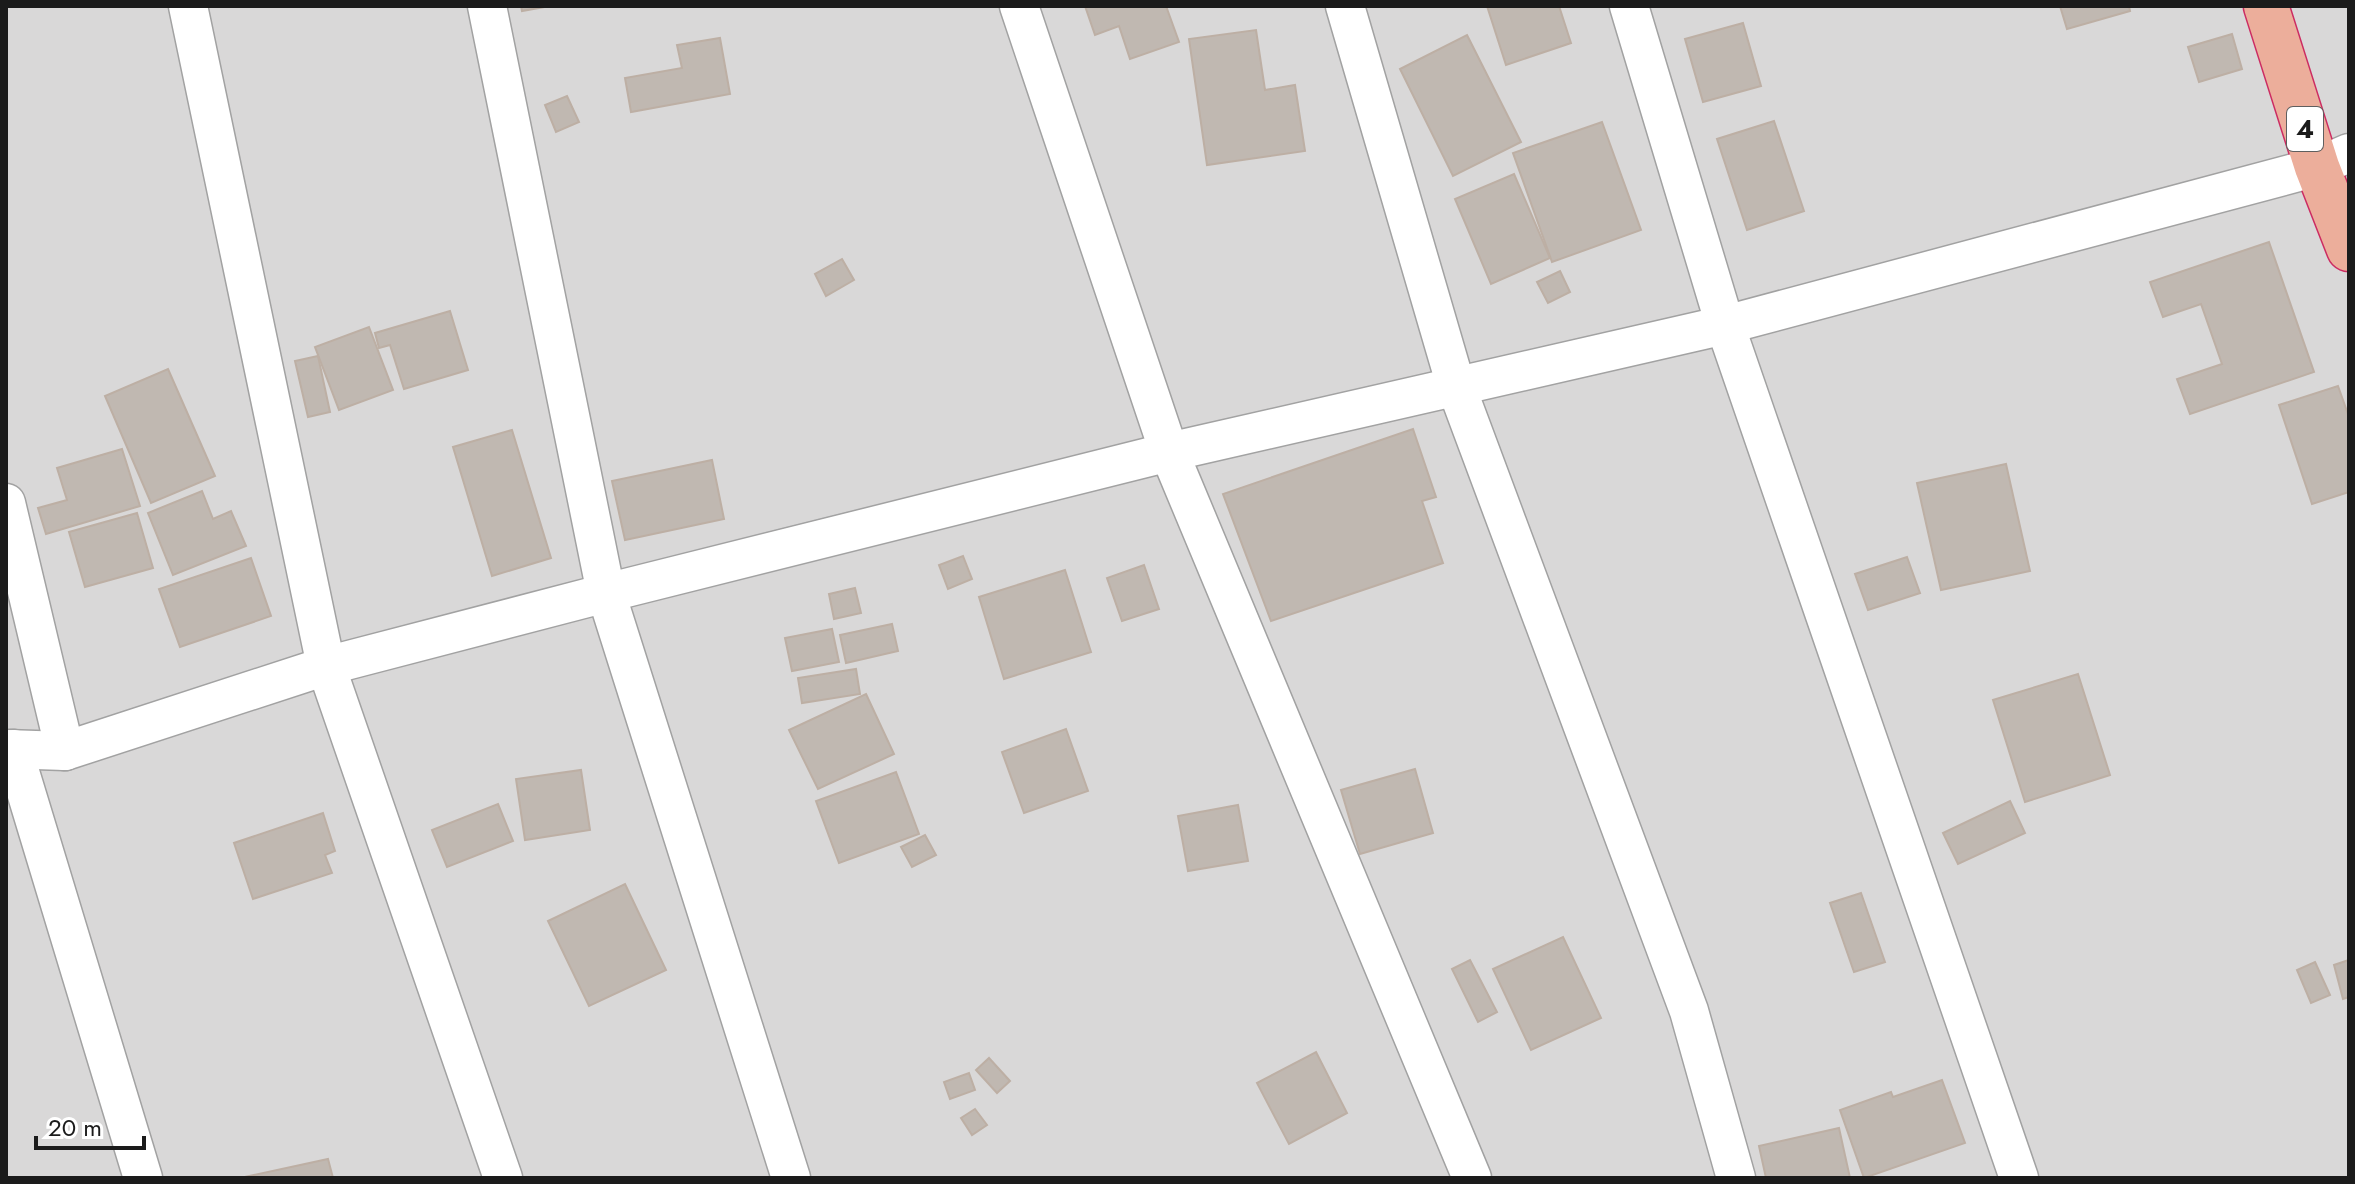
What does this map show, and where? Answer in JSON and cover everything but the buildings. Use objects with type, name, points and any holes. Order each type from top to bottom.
[{"type":"highway","name":"4","points":[[2266,6],[2333,160],[2349,249]]},
{"type":"street","points":[[188,6],[326,666],[503,1178]]},
{"type":"street","points":[[487,6],[606,593],[791,1178]]},
{"type":"street","points":[[1019,6],[1169,452],[1472,1178]]},
{"type":"street","points":[[1345,6],[1456,386],[1689,1011],[1736,1178]]},
{"type":"street","points":[[1629,6],[1725,325],[2019,1178]]},
{"type":"street","points":[[143,1178],[9,749],[65,751],[326,666],[606,593],[1169,452],[1725,325],[2333,160]]},
{"type":"street","points":[[6,503],[65,751]]},
{"type":"shaded area","points":[[6,6],[2349,6],[2349,1178],[6,1178]]}]
